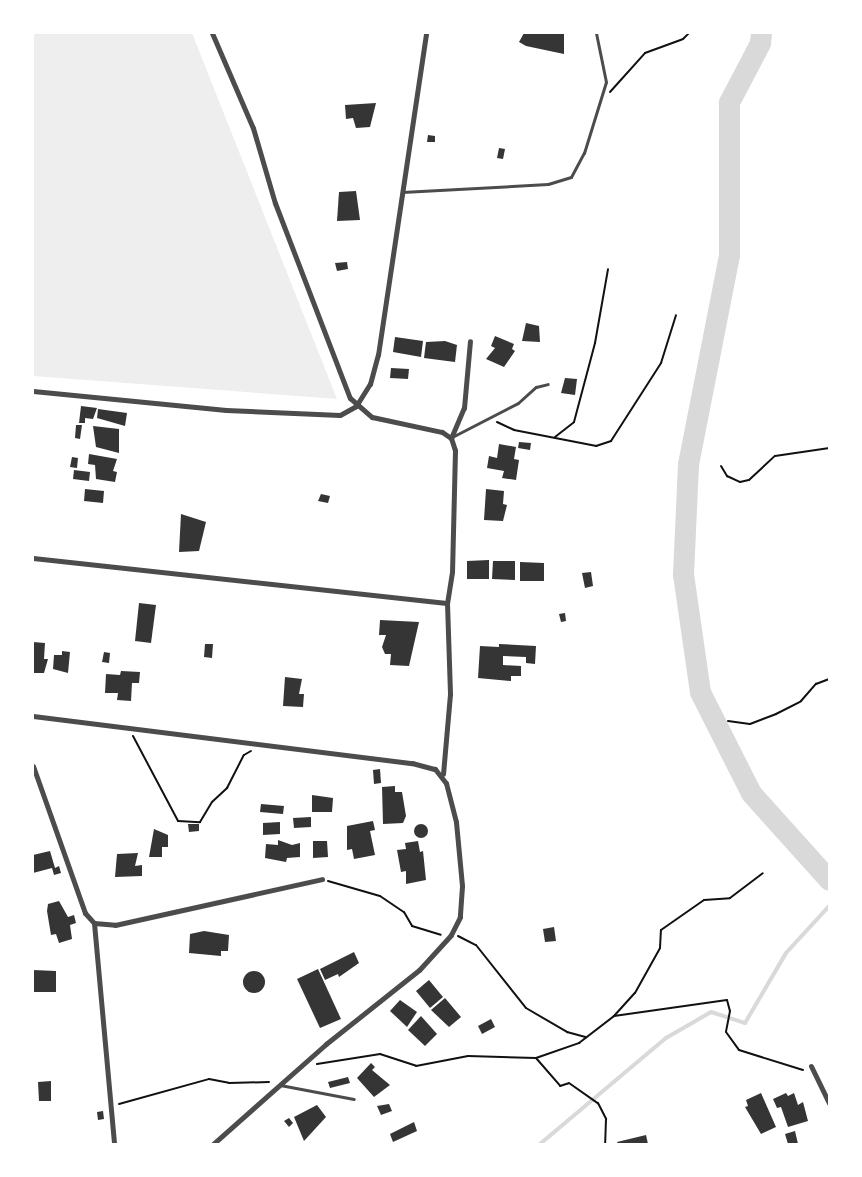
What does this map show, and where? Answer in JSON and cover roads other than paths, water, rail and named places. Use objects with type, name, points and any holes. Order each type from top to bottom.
[{"type":"street","points":[[212,33],[253,128],[274,204],[340,377],[356,406],[372,417],[430,427],[451,438]]},
{"type":"street","points":[[33,391],[226,410],[340,415],[356,406],[370,384],[378,355],[426,33]]},
{"type":"street","points":[[213,1144],[278,1084],[419,970],[451,935],[460,917],[462,886],[456,822],[442,774],[447,756],[450,694],[447,603],[456,462],[451,438],[464,408],[470,341]]},
{"type":"street","points":[[33,558],[447,603]]},
{"type":"street","points":[[33,716],[255,741],[412,763],[442,774]]},
{"type":"street","points":[[33,766],[85,913],[94,923],[114,1144]]},
{"type":"street","points":[[94,923],[115,925],[322,879]]},
{"type":"street","points":[[811,1066],[829,1103]]},
{"type":"lane","points":[[402,192],[563,182],[577,169],[603,97],[606,82],[596,33]]},
{"type":"lane","points":[[451,438],[518,404],[536,387],[548,384]]},
{"type":"lane","points":[[278,1084],[354,1099]]},
{"type":"waterway","points":[[761,33],[760,43],[729,102],[729,255],[688,464],[683,574],[700,692],[751,793],[829,880]]},
{"type":"waterway","points":[[540,1144],[666,1038],[711,1012],[745,1023],[786,953],[829,906]]}]
